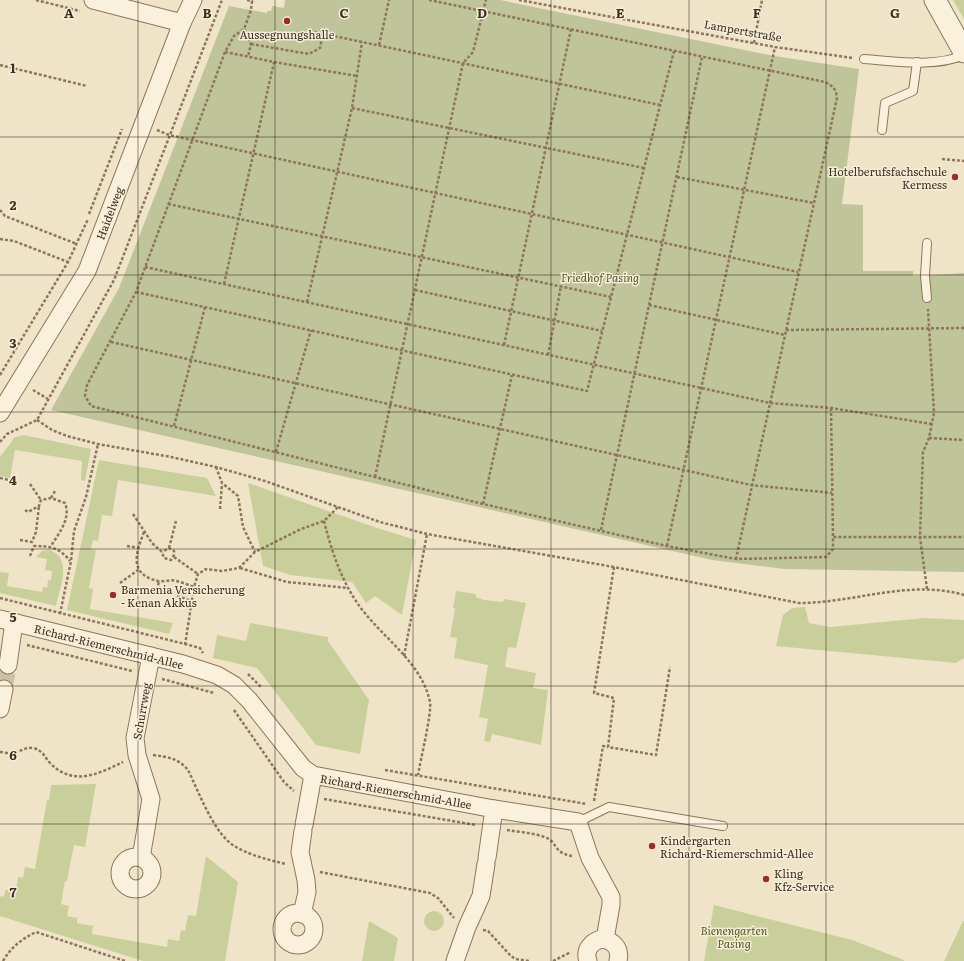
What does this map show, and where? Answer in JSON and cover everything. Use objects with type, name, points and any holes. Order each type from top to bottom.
[{"type":"street","points":[[93,0],[182,23]]},
{"type":"street","name":"Haidelweg","points":[[0,413],[87,271],[182,23],[193,0]]},
{"type":"street","points":[[935,0],[964,54]]},
{"type":"street","points":[[7,621],[8,665]]},
{"type":"street","name":"Richard-Riemerschmid-Allee","points":[[7,621],[151,656],[217,675],[234,685],[249,700],[303,768],[313,775],[494,809],[578,822]]},
{"type":"street","name":"Schurrweg","points":[[141,858],[151,799],[137,756],[135,738],[151,656]]},
{"type":"street","points":[[0,709],[4,689]]},
{"type":"street","points":[[302,914],[307,892],[304,868],[300,861],[300,852],[313,775]]},
{"type":"street","points":[[455,961],[467,927],[481,896],[494,809]]},
{"type":"street","points":[[578,822],[590,858],[611,896],[611,905],[605,939]]},
{"type":"street","points":[[588,961],[587,953],[589,947],[596,941],[605,939],[610,941],[618,949],[618,961]]},
{"type":"lane","points":[[864,59],[917,62],[953,60],[964,54]]},
{"type":"lane","points":[[882,130],[885,103],[913,91],[917,62]]},
{"type":"lane","points":[[927,243],[925,276],[927,298]]},
{"type":"lane","points":[[578,822],[609,807],[723,826]]},
{"type":"path","points":[[0,442],[12,431],[37,420],[114,280],[222,0]]},
{"type":"path","points":[[247,0],[254,1],[244,29],[234,36],[224,52],[136,292],[111,342],[87,384],[85,396],[91,406],[484,504],[667,546],[736,559],[826,557],[833,549],[831,408]]},
{"type":"path","points":[[379,45],[389,0]]},
{"type":"path","points":[[429,0],[825,82],[832,86],[836,91],[837,98],[736,559]]},
{"type":"path","points":[[375,476],[403,351],[463,63],[473,52],[486,0]]},
{"type":"path","name":"Lampertstraße","points":[[519,0],[776,47],[864,59]]},
{"type":"path","points":[[754,43],[762,0]]},
{"type":"path","points":[[244,29],[250,44],[248,57]]},
{"type":"path","points":[[504,345],[571,29]]},
{"type":"path","points":[[315,32],[660,105]]},
{"type":"path","points":[[250,44],[309,54],[320,48],[323,33]]},
{"type":"path","points":[[307,302],[352,108],[362,42]]},
{"type":"path","points":[[667,546],[776,47]]},
{"type":"path","points":[[136,292],[587,391],[674,51]]},
{"type":"path","points":[[224,52],[356,76]]},
{"type":"path","points":[[601,530],[702,57]]},
{"type":"path","points":[[224,284],[274,62]]},
{"type":"path","points":[[0,65],[87,86]]},
{"type":"path","points":[[352,108],[644,168]]},
{"type":"path","points":[[144,124],[169,135],[798,272]]},
{"type":"path","points":[[0,374],[68,262],[77,244],[122,128]]},
{"type":"path","points":[[942,159],[964,161]]},
{"type":"path","points":[[677,177],[814,203]]},
{"type":"path","points":[[168,204],[611,297]]},
{"type":"path","points":[[0,210],[5,216],[77,244]]},
{"type":"path","points":[[0,239],[14,241],[68,262]]},
{"type":"path","points":[[145,267],[770,403],[831,408],[932,424]]},
{"type":"path","points":[[548,355],[561,286]]},
{"type":"path","points":[[415,290],[602,331]]},
{"type":"path","points":[[927,298],[934,413],[929,438],[923,452],[920,537],[927,589]]},
{"type":"path","points":[[649,305],[785,335]]},
{"type":"path","points":[[174,426],[204,307]]},
{"type":"path","points":[[786,330],[964,328]]},
{"type":"path","points":[[276,452],[311,330]]},
{"type":"path","points":[[111,342],[751,485],[832,493]]},
{"type":"path","points":[[484,504],[512,374]]},
{"type":"path","points":[[37,420],[52,430],[67,436],[98,444],[171,457],[216,467],[265,481],[380,522],[427,534],[614,566],[799,603],[822,603],[904,589],[927,589],[964,595]]},
{"type":"path","points":[[929,438],[964,440]]},
{"type":"path","points":[[56,632],[71,562],[74,532],[86,497],[98,444]]},
{"type":"path","points":[[216,467],[222,483],[220,509]]},
{"type":"path","points":[[0,478],[9,480]]},
{"type":"path","points":[[222,483],[238,496],[243,527],[255,552]]},
{"type":"path","points":[[30,484],[41,500]]},
{"type":"path","points":[[51,498],[55,490]]},
{"type":"path","points":[[41,500],[51,498],[65,503],[68,511],[64,524],[51,546]]},
{"type":"path","points":[[30,556],[34,546],[32,542],[36,532],[41,500]]},
{"type":"path","points":[[25,510],[28,512],[39,506]]},
{"type":"path","points":[[239,568],[255,552],[301,529],[324,521],[338,508]]},
{"type":"path","points":[[133,514],[152,543],[162,552],[162,556],[167,560],[174,557]]},
{"type":"path","points":[[162,552],[169,548],[176,521]]},
{"type":"path","points":[[324,521],[336,561],[348,588],[364,612],[422,677],[430,704],[414,794]]},
{"type":"path","points":[[144,532],[138,548],[136,560],[138,570],[146,577],[159,581],[176,580],[194,587]]},
{"type":"path","points":[[404,656],[427,534]]},
{"type":"path","points":[[833,537],[964,537]]},
{"type":"path","points":[[20,540],[32,542]]},
{"type":"path","points":[[34,546],[51,546],[59,550],[71,562]]},
{"type":"path","points":[[127,546],[138,548]]},
{"type":"path","points":[[169,548],[174,551],[174,557]]},
{"type":"path","points":[[174,557],[198,574]]},
{"type":"path","points":[[608,747],[614,698],[594,693],[614,566]]},
{"type":"path","points":[[182,664],[194,587],[198,574],[206,569],[222,571],[239,568],[287,582],[348,588]]},
{"type":"path","points":[[120,583],[138,570]]},
{"type":"path","points":[[157,590],[159,581]]},
{"type":"path","points":[[177,596],[192,601]]},
{"type":"path","points":[[0,598],[200,648],[206,657]]},
{"type":"path","points":[[379,769],[594,805],[604,746],[656,754],[670,667]]},
{"type":"path","points":[[243,671],[252,676],[262,688]]},
{"type":"path","points":[[0,752],[13,753],[24,748],[34,748],[43,753],[51,765],[66,773],[88,777],[137,756],[148,754],[174,758],[182,763],[188,770],[218,830],[235,847],[257,857],[430,893],[438,898],[458,922],[467,927],[488,931],[515,959],[529,961]]},
{"type":"path","points":[[3,961],[6,955],[20,940],[36,932],[125,961]]},
{"type":"green space","name":"Friedhof Pasing","points":[[285,0],[500,0],[774,56],[859,69],[842,204],[863,205],[863,271],[913,271],[913,276],[964,273],[964,572],[785,569],[712,560],[51,410],[119,288],[229,6],[267,13],[267,11],[271,11],[272,6],[284,8]]},
{"type":"green space","points":[[953,0],[964,0],[964,19]]},
{"type":"green space","points":[[24,435],[91,449],[85,481],[81,480],[82,461],[15,450],[10,478],[0,476],[0,457],[15,437]]},
{"type":"green space","points":[[99,460],[207,478],[216,496],[118,480],[112,516],[102,515],[98,541],[93,540],[91,549],[96,550],[89,588],[93,589],[90,609],[173,623],[169,634],[67,610]]},
{"type":"green space","points":[[248,483],[416,540],[402,615],[375,596],[366,603],[352,582],[290,575],[263,566]]},
{"type":"green space","points":[[50,550],[57,554],[63,567],[62,582],[56,606],[0,593],[0,572],[9,573],[7,586],[42,592],[43,587],[47,588],[48,580],[51,580],[52,571],[45,570],[47,559],[36,557],[42,551]]},
{"type":"green space","points":[[456,591],[476,594],[476,597],[484,600],[503,602],[504,599],[526,603],[516,648],[508,647],[505,667],[536,673],[533,688],[548,690],[541,745],[492,734],[490,742],[484,741],[488,719],[479,717],[488,665],[454,658],[457,638],[450,637],[455,609],[453,608]]},
{"type":"green space","points":[[805,607],[809,623],[830,627],[925,618],[964,620],[964,658],[956,663],[776,646],[783,615],[792,608]]},
{"type":"green space","points":[[250,623],[328,637],[328,641],[369,700],[360,754],[316,745],[257,668],[213,658],[217,635],[246,641]]},
{"type":"green space","points":[[96,784],[85,847],[74,845],[67,881],[65,881],[61,904],[69,906],[67,916],[77,918],[77,923],[93,926],[92,934],[167,947],[168,939],[179,941],[181,930],[185,931],[188,915],[196,916],[206,856],[238,882],[225,961],[143,961],[0,916],[0,896],[4,897],[5,890],[16,891],[18,877],[23,878],[25,867],[35,869],[51,785]]},
{"type":"green space","name":"Bienengarten Pasing","points":[[714,905],[852,940],[904,961],[704,961]]},
{"type":"green space","points":[[434,911],[441,914],[444,921],[441,928],[434,931],[427,928],[424,921],[427,914]]},
{"type":"green space","points":[[369,921],[398,938],[394,961],[362,961]]},
{"type":"green space","points":[[963,921],[964,961],[944,961]]},
{"type":"tunnel","points":[[4,689],[8,665]]},
{"type":"place","name":"Aussegnungshalle","points":[[287,21]]},
{"type":"place","name":"Hotelberufsfachschule Kermess","points":[[955,177]]},
{"type":"place","name":"Barmenia Versicherung - Kenan Akkus","points":[[113,595]]},
{"type":"place","name":"Kindergarten Richard-Riemerschmid-Allee","points":[[652,846]]},
{"type":"place","name":"Kling Kfz-Service","points":[[766,879]]}]
